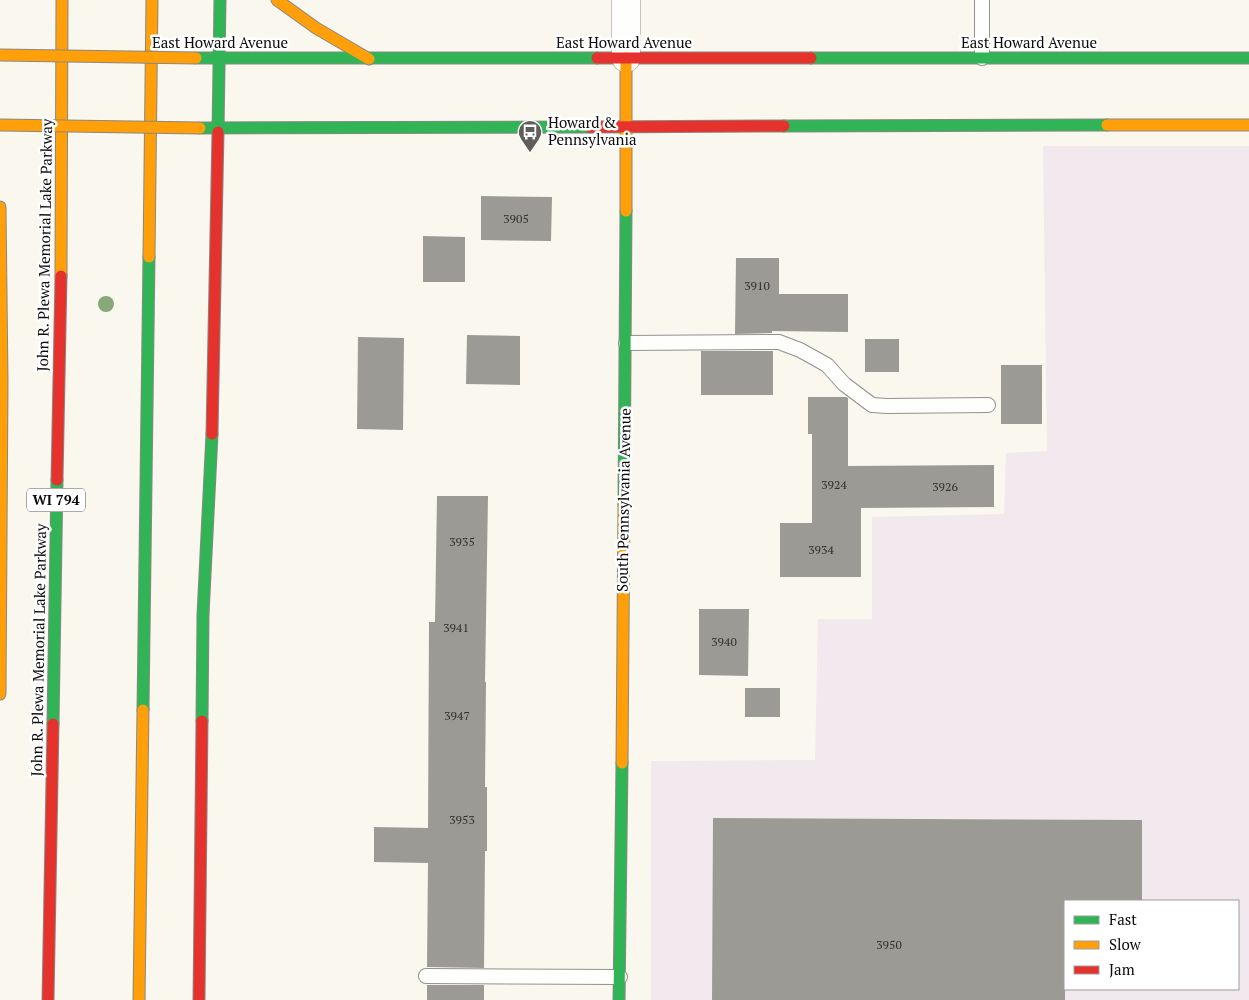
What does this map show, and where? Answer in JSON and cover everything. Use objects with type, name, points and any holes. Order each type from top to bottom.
[{"type":"main road","name":"John R. Plewa Memorial Lake Parkway","points":[[48,1000],[61,265],[62,0]]},
{"type":"main road","points":[[139,1000],[152,0]]},
{"type":"main road","points":[[199,1000],[203,616],[212,455],[220,0]]},
{"type":"main road","points":[[277,0],[316,28],[369,59]]},
{"type":"main road","name":"East Howard Avenue","points":[[0,55],[369,59],[1249,58]]},
{"type":"main road","name":"South Pennsylvania Avenue","points":[[619,1000],[626,343],[626,58]]},
{"type":"main road","points":[[0,125],[200,128],[1249,125]]},
{"type":"main road","points":[[0,207],[2,382],[0,694]]},
{"type":"street","name":"South Pennsylvania Avenue","points":[[626,0],[626,58]]},
{"type":"lane","points":[[982,0],[982,58]]},
{"type":"lane","points":[[626,343],[780,342],[800,350],[827,365],[844,384],[872,405],[988,405]]},
{"type":"lane","points":[[426,976],[620,977]]},
{"type":"shaded area","points":[[1043,146],[1249,146],[1249,1000],[651,1000],[651,761],[815,760],[818,619],[872,619],[872,517],[1004,514],[1006,453],[1047,451]]},
{"type":"building","points":[[481,196],[552,197],[551,241],[481,240]]},
{"type":"building","points":[[423,236],[465,237],[465,282],[423,282]]},
{"type":"building","points":[[736,258],[779,258],[779,294],[848,294],[848,332],[772,331],[772,333],[735,334]]},
{"type":"building","points":[[467,335],[520,336],[520,385],[466,384]]},
{"type":"building","points":[[358,337],[404,338],[403,430],[357,429]]},
{"type":"building","points":[[865,339],[899,339],[899,372],[865,372]]},
{"type":"building","points":[[701,351],[773,351],[773,395],[701,395]]},
{"type":"building","points":[[1001,365],[1042,365],[1042,424],[1001,424]]},
{"type":"building","points":[[808,397],[848,398],[848,466],[994,465],[994,507],[861,508],[861,577],[780,577],[780,523],[812,523],[812,434],[808,434]]},
{"type":"building","points":[[437,496],[488,496],[485,682],[487,851],[485,851],[484,968],[427,967],[428,863],[374,862],[374,827],[428,828],[429,622],[435,622]]},
{"type":"building","points":[[699,609],[749,609],[748,676],[699,675]]},
{"type":"building","points":[[745,688],[780,688],[780,717],[745,717]]},
{"type":"building","points":[[713,818],[1142,820],[1142,900],[1064,900],[1065,1000],[712,1000]]},
{"type":"building","points":[[427,985],[484,985],[484,1000],[427,1000]]},
{"type":"traffic: fast","points":[[218,132],[220,0]]},
{"type":"traffic: fast","points":[[196,58],[597,58]]},
{"type":"traffic: fast","points":[[811,58],[1249,58]]},
{"type":"traffic: fast","points":[[784,126],[1107,125]]},
{"type":"traffic: fast","points":[[200,128],[590,127]]},
{"type":"traffic: fast","points":[[624,505],[626,211]]},
{"type":"traffic: fast","points":[[143,710],[149,257]]},
{"type":"traffic: fast","points":[[202,721],[203,615],[212,434]]},
{"type":"traffic: fast","points":[[53,724],[57,480]]},
{"type":"traffic: fast","points":[[619,1000],[622,763]]},
{"type":"traffic: slow","points":[[61,276],[62,0]]},
{"type":"traffic: slow","points":[[149,257],[152,0]]},
{"type":"traffic: slow","points":[[277,0],[316,28],[369,59]]},
{"type":"traffic: slow","points":[[0,55],[196,58]]},
{"type":"traffic: slow","points":[[626,58],[626,211]]},
{"type":"traffic: slow","points":[[0,125],[200,128]]},
{"type":"traffic: slow","points":[[1107,125],[1249,125]]},
{"type":"traffic: slow","points":[[0,207],[2,381],[0,694]]},
{"type":"traffic: slow","points":[[622,763],[624,505]]},
{"type":"traffic: slow","points":[[139,1000],[143,710]]},
{"type":"traffic: jam","points":[[597,58],[811,58]]},
{"type":"traffic: jam","points":[[590,127],[784,126]]},
{"type":"traffic: jam","points":[[212,434],[218,132]]},
{"type":"traffic: jam","points":[[57,480],[61,276]]},
{"type":"traffic: jam","points":[[199,1000],[202,721]]},
{"type":"traffic: jam","points":[[48,1000],[53,724]]},
{"type":"place","name":"Howard & Pennsylvania","points":[[530,153]]}]
